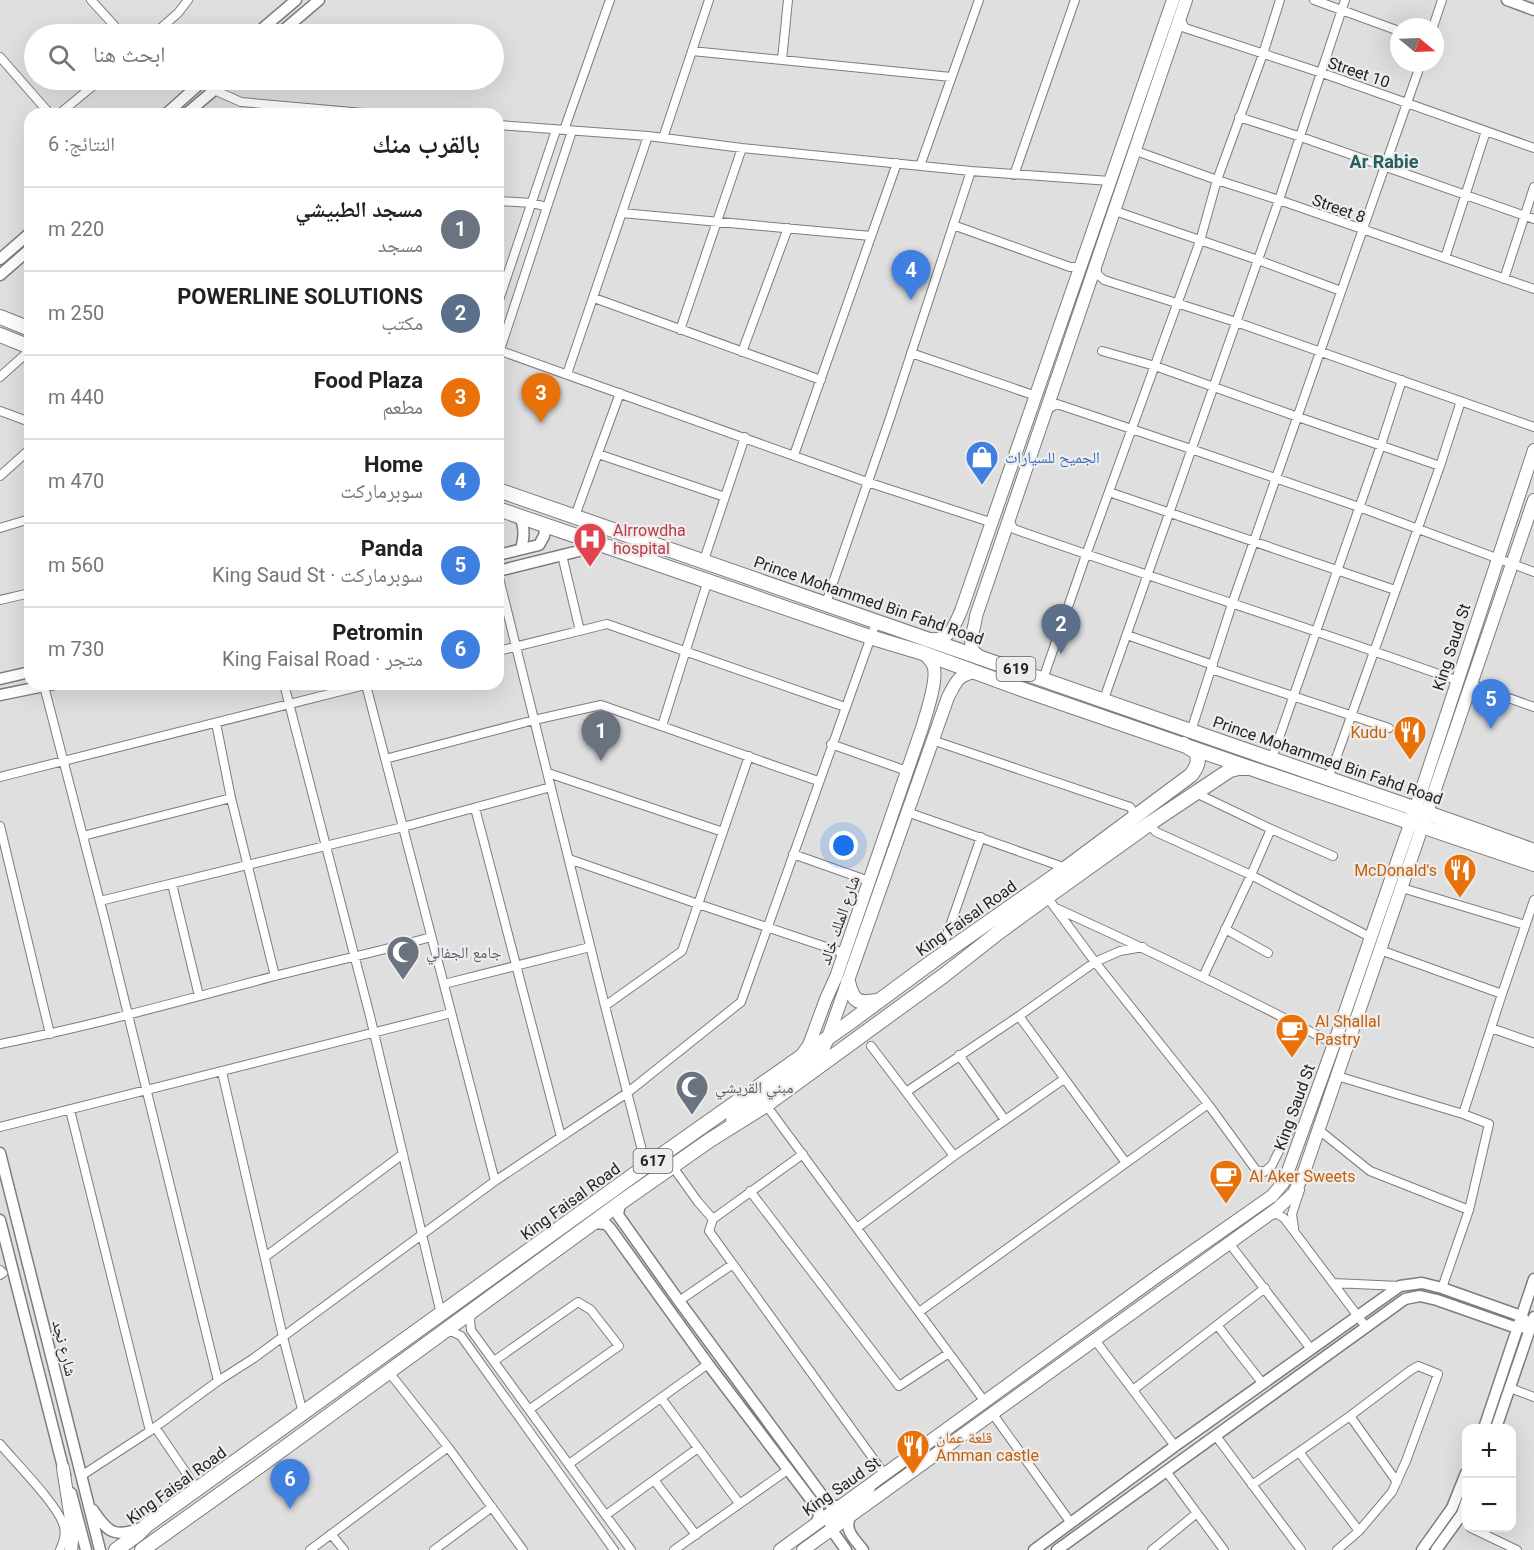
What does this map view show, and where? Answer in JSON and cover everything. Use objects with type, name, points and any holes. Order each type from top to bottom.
[{"type":"highway","points":[[0,317],[24,327]]},
{"type":"highway","points":[[0,335],[24,346]]},
{"type":"highway","name":"Prince Mohammed Bin Fahd Road","points":[[504,492],[1534,850]]},
{"type":"highway","name":"Prince Mohammed Bin Fahd Road","points":[[504,511],[1534,864]]},
{"type":"highway","points":[[1183,744],[1198,756],[1198,764],[1191,775]]},
{"type":"highway","name":"King Faisal Road","points":[[142,1550],[159,1544],[388,1371],[620,1203],[710,1140],[766,1105],[943,976],[999,932],[1051,902],[1149,824],[1201,793],[1230,770],[1250,768]]},
{"type":"highway","points":[[1191,775],[1199,774],[1202,777],[1201,793]]},
{"type":"highway","name":"King Faisal Road","points":[[116,1550],[147,1525],[646,1166],[1066,868],[1191,775]]},
{"type":"highway","points":[[837,1013],[849,1023],[857,1025],[866,1023],[935,973],[999,932]]},
{"type":"highway","points":[[848,982],[852,996],[857,1000],[864,1003],[879,1001]]},
{"type":"main road","points":[[961,612],[960,622],[963,627],[971,626],[1046,410],[1089,264],[1110,182],[1173,0]]},
{"type":"main road","points":[[930,639],[937,640],[945,637],[961,612],[1036,396],[1089,264],[1115,211],[1186,0]]},
{"type":"main road","points":[[1136,151],[1131,149],[1130,144],[1145,97],[1150,66]]},
{"type":"main road","name":"King Saud St","points":[[1422,810],[1458,681],[1534,450]]},
{"type":"main road","name":"King Saud St","points":[[802,1550],[851,1515],[1159,1275],[1278,1190],[1287,1174],[1370,937],[1472,685],[1534,500]]},
{"type":"main road","points":[[976,616],[970,644],[973,652],[979,656]]},
{"type":"main road","name":"شارع الملك خالد","points":[[799,1058],[812,1038],[843,958],[922,728],[933,691],[935,668],[923,653]]},
{"type":"main road","name":"شارع الملك خالد","points":[[710,1140],[735,1118],[815,1059],[823,1050],[948,698],[963,674],[975,672]]},
{"type":"main road","points":[[933,691],[937,684],[944,683],[949,688],[948,698]]},
{"type":"main road","name":"King Saud St","points":[[780,1550],[880,1478],[1095,1340],[1288,1200],[1304,1175],[1402,888],[1417,824]]},
{"type":"main road","points":[[1352,1031],[1359,990],[1376,945],[1375,940],[1370,937]]},
{"type":"main road","points":[[837,1013],[832,1007],[832,1000],[843,958]]},
{"type":"main road","points":[[1113,1327],[1130,1308],[1165,1282],[1167,1277],[1159,1275]]},
{"type":"main road","points":[[63,1468],[73,1532],[71,1550]]},
{"type":"street","points":[[91,0],[113,24]]},
{"type":"street","points":[[165,24],[188,0]]},
{"type":"street","points":[[268,24],[296,0]]},
{"type":"street","points":[[291,24],[319,0]]},
{"type":"street","points":[[504,285],[532,203],[564,130],[610,0]]},
{"type":"street","points":[[663,138],[709,0]]},
{"type":"street","points":[[782,60],[788,0]]},
{"type":"street","points":[[920,166],[979,0]]},
{"type":"street","points":[[1014,175],[1075,0]]},
{"type":"street","points":[[1043,679],[1200,241],[1217,180],[1280,0]]},
{"type":"street","points":[[1314,0],[1390,28]]},
{"type":"street","points":[[1104,699],[1301,137],[1345,0]]},
{"type":"street","points":[[1436,18],[1442,0]]},
{"type":"street","points":[[1507,0],[1534,10]]},
{"type":"street","name":"Street 10","points":[[1180,19],[1185,28],[1534,147]]},
{"type":"street","points":[[692,51],[951,77]]},
{"type":"street","points":[[0,57],[24,84]]},
{"type":"street","points":[[1191,731],[1232,604],[1418,72]]},
{"type":"street","points":[[29,90],[45,108]]},
{"type":"street","points":[[66,108],[88,90]]},
{"type":"street","points":[[173,108],[193,90]]},
{"type":"street","points":[[193,108],[214,90],[241,102],[286,108]]},
{"type":"street","points":[[1239,117],[1534,219]]},
{"type":"street","points":[[504,125],[648,136],[920,166],[1110,182]]},
{"type":"street","points":[[504,337],[547,207],[564,130]]},
{"type":"street","points":[[1445,258],[1486,131]]},
{"type":"street","points":[[567,374],[648,136]]},
{"type":"street","points":[[680,330],[742,148]]},
{"type":"street","name":"Street 8","points":[[1136,151],[1534,289]]},
{"type":"street","points":[[794,455],[897,163]]},
{"type":"street","points":[[826,603],[890,418],[971,171]]},
{"type":"street","points":[[1504,279],[1534,187]]},
{"type":"street","points":[[504,201],[532,203],[547,207]]},
{"type":"street","points":[[1115,211],[1341,291]]},
{"type":"street","points":[[622,213],[871,236]]},
{"type":"street","points":[[953,225],[1066,266],[1074,268],[1089,264],[1104,280],[1236,322],[1534,427]]},
{"type":"street","points":[[742,352],[788,228]]},
{"type":"street","points":[[0,259],[24,238]]},
{"type":"street","points":[[0,275],[24,254]]},
{"type":"street","points":[[594,298],[821,380]]},
{"type":"street","points":[[1102,351],[1155,366],[1440,465]]},
{"type":"street","points":[[910,353],[1036,396]]},
{"type":"street","points":[[504,354],[867,482],[993,523]]},
{"type":"street","points":[[0,377],[24,355]]},
{"type":"street","points":[[1272,758],[1402,380]]},
{"type":"street","points":[[575,516],[620,393]]},
{"type":"street","points":[[1328,778],[1461,401]]},
{"type":"street","points":[[1046,410],[1058,404],[1359,507],[1534,572]]},
{"type":"street","points":[[0,411],[24,420]]},
{"type":"street","points":[[704,560],[745,437]]},
{"type":"street","points":[[0,476],[24,454]]},
{"type":"street","points":[[598,454],[725,498]]},
{"type":"street","points":[[1109,492],[1395,590]]},
{"type":"street","points":[[520,516],[525,536],[521,549]]},
{"type":"street","points":[[1008,519],[1014,529],[1086,555],[1374,650],[1458,681]]},
{"type":"street","points":[[0,528],[24,521]]},
{"type":"street","points":[[504,553],[538,545],[544,536],[546,525]]},
{"type":"street","points":[[504,571],[604,545]]},
{"type":"street","points":[[562,555],[580,631]]},
{"type":"street","points":[[662,726],[708,580]]},
{"type":"street","points":[[0,600],[24,594]]},
{"type":"street","points":[[504,597],[646,1166]]},
{"type":"street","points":[[81,1476],[254,1358],[495,1181],[627,1094],[741,1002],[844,707],[877,620]]},
{"type":"street","points":[[504,649],[607,624],[844,707]]},
{"type":"street","points":[[1127,635],[1293,696],[1389,728]]},
{"type":"street","points":[[0,679],[24,673]]},
{"type":"street","points":[[1472,685],[1534,707]]},
{"type":"street","points":[[0,695],[24,690]]},
{"type":"street","points":[[50,690],[63,761],[100,901],[218,1381]]},
{"type":"street","points":[[286,690],[374,1033],[441,1314]]},
{"type":"street","points":[[0,777],[344,690]]},
{"type":"street","points":[[368,690],[495,1181]]},
{"type":"street","points":[[385,759],[601,705],[819,781]]},
{"type":"street","points":[[216,723],[231,798],[274,976]]},
{"type":"street","points":[[932,740],[1130,807],[1136,816]]},
{"type":"street","points":[[831,744],[907,771]]},
{"type":"street","points":[[605,1006],[682,951],[749,756]]},
{"type":"street","points":[[548,773],[723,832]]},
{"type":"street","points":[[100,901],[403,827],[551,787]]},
{"type":"street","points":[[1201,793],[1271,829],[1333,856]]},
{"type":"street","points":[[83,836],[231,798]]},
{"type":"street","points":[[475,808],[561,1137]]},
{"type":"street","points":[[907,812],[1066,868]]},
{"type":"street","points":[[1149,824],[1156,832],[1251,875],[1370,937]]},
{"type":"street","points":[[0,826],[50,1034]]},
{"type":"street","points":[[1203,977],[1271,829]]},
{"type":"street","points":[[949,950],[945,943],[981,837]]},
{"type":"street","points":[[793,854],[869,881]]},
{"type":"street","points":[[569,859],[766,928],[843,958]]},
{"type":"street","points":[[172,884],[199,996]]},
{"type":"street","points":[[1402,888],[1526,924]]},
{"type":"street","points":[[1463,1114],[1534,900]]},
{"type":"street","points":[[1051,902],[1334,1044]]},
{"type":"street","points":[[1051,902],[1095,962],[1208,1104],[1256,1170],[1264,1172],[1272,1165],[1289,1131]]},
{"type":"street","points":[[1225,929],[1268,953]]},
{"type":"street","points":[[0,1044],[128,1015],[431,937]]},
{"type":"street","points":[[444,984],[591,947]]},
{"type":"street","points":[[906,1092],[1095,962],[1120,951],[1143,948]]},
{"type":"street","points":[[1380,950],[1502,994]]},
{"type":"street","points":[[0,1127],[451,1013]]},
{"type":"street","points":[[1019,1016],[1126,1162]]},
{"type":"street","points":[[1491,1028],[1534,1042]]},
{"type":"street","points":[[871,1046],[954,1156]]},
{"type":"street","points":[[959,1055],[1005,1120]]},
{"type":"street","points":[[222,1072],[283,1337],[303,1413]]},
{"type":"street","points":[[1337,1076],[1489,1124],[1469,1210],[1442,1288]]},
{"type":"street","points":[[857,1228],[1064,1079]]},
{"type":"street","points":[[919,1312],[1208,1104]]},
{"type":"street","points":[[766,1105],[989,1407],[1071,1523]]},
{"type":"street","points":[[70,1110],[152,1429],[197,1489]]},
{"type":"street","points":[[1319,1130],[1370,1171],[1469,1210]]},
{"type":"street","name":"شارع نجد","points":[[0,1153],[100,1550]]},
{"type":"street","points":[[265,1257],[403,1154]]},
{"type":"street","points":[[803,1154],[713,1219],[709,1231],[880,1478],[861,1499],[831,1521],[831,1529],[846,1550]]},
{"type":"street","points":[[673,1167],[713,1219]]},
{"type":"street","points":[[1296,1232],[1292,1214],[1304,1175]]},
{"type":"street","points":[[750,1191],[899,1386],[949,1353]]},
{"type":"street","points":[[620,1203],[618,1215],[811,1489],[818,1509],[819,1516],[816,1524]]},
{"type":"street","points":[[1268,1216],[1280,1215],[1296,1232],[1366,1327]]},
{"type":"street","name":"شارع نجد","points":[[0,1220],[86,1550]]},
{"type":"street","points":[[592,1223],[606,1224],[708,1364],[789,1469],[830,1504],[841,1506]]},
{"type":"street","points":[[625,1248],[636,1240]]},
{"type":"street","points":[[1229,1243],[1311,1349]]},
{"type":"street","points":[[679,1301],[732,1264]]},
{"type":"street","points":[[0,1270],[3,1272],[0,1275]]},
{"type":"street","points":[[1485,1424],[1534,1279]]},
{"type":"street","points":[[1334,1283],[1400,1286],[1422,1283],[1442,1288],[1532,1322]]},
{"type":"street","points":[[1034,1550],[1175,1446],[1400,1286]]},
{"type":"street","points":[[1133,1390],[1265,1288]]},
{"type":"street","points":[[1057,1550],[1405,1299],[1420,1296],[1437,1300],[1517,1328],[1532,1322]]},
{"type":"street","points":[[494,1361],[578,1302],[591,1310],[619,1346],[530,1409]]},
{"type":"street","points":[[474,1310],[470,1318],[471,1330],[631,1550]]},
{"type":"street","points":[[1497,1424],[1532,1322]]},
{"type":"street","points":[[1217,1325],[1263,1384]]},
{"type":"street","points":[[442,1332],[453,1332],[461,1336],[614,1550]]},
{"type":"street","points":[[1095,1340],[1175,1446]]},
{"type":"street","points":[[569,1464],[708,1364]]},
{"type":"street","points":[[1252,1485],[1418,1366],[1438,1374],[1392,1492],[1359,1531],[1338,1550]]},
{"type":"street","points":[[388,1371],[448,1447],[523,1550]]},
{"type":"street","points":[[1510,1388],[1534,1397]]},
{"type":"street","points":[[661,1398],[739,1503]]},
{"type":"street","points":[[1350,1416],[1396,1482]]},
{"type":"street","points":[[1216,1436],[1301,1550]]},
{"type":"street","points":[[0,1445],[56,1509],[64,1525],[65,1536],[60,1550]]},
{"type":"street","points":[[310,1550],[448,1447]]},
{"type":"street","points":[[606,1515],[698,1448]]},
{"type":"street","points":[[1299,1452],[1359,1531]]},
{"type":"street","points":[[674,1550],[789,1469]]},
{"type":"street","points":[[1166,1471],[1224,1550]]},
{"type":"street","points":[[1422,1550],[1452,1508],[1465,1478]]},
{"type":"street","points":[[654,1480],[696,1535]]},
{"type":"street","points":[[88,1503],[101,1523],[112,1531],[126,1534],[147,1525]]},
{"type":"street","points":[[434,1550],[492,1507]]},
{"type":"street","points":[[1152,1550],[1197,1513]]},
{"type":"street","points":[[851,1515],[848,1523],[849,1530],[863,1550]]},
{"type":"street","points":[[1436,1550],[1462,1528]]},
{"type":"street","points":[[1480,1532],[1517,1550]]},
{"type":"street","points":[[331,1534],[344,1550]]},
{"type":"place","name":"Home","points":[[911,300]]},
{"type":"place","name":"Food Plaza","points":[[541,423]]},
{"type":"place","name":"الجميح للسيارات","points":[[982,486]]},
{"type":"place","name":"Alrrowdha hospital","points":[[590,568]]},
{"type":"place","name":"POWERLINE SOLUTIONS","points":[[1061,654]]},
{"type":"place","name":"Panda","points":[[1491,729]]},
{"type":"place","name":"مسجد الطبيشي","points":[[601,761]]},
{"type":"place","name":"Kudu","points":[[1410,761]]},
{"type":"place","name":"McDonald's","points":[[1460,899]]},
{"type":"place","name":"جامع الجفالي","points":[[403,981]]},
{"type":"place","name":"Al Shallal Pastry","points":[[1292,1059]]},
{"type":"place","name":"مبني القريشي","points":[[692,1116]]},
{"type":"place","name":"Al Aker Sweets","points":[[1226,1205]]},
{"type":"place","name":"قلعة عمان Amman castle","points":[[913,1475]]},
{"type":"place","name":"Petromin","points":[[290,1509]]},
{"type":"district","name":"Ar Rabie","points":[[1384,162]]}]
